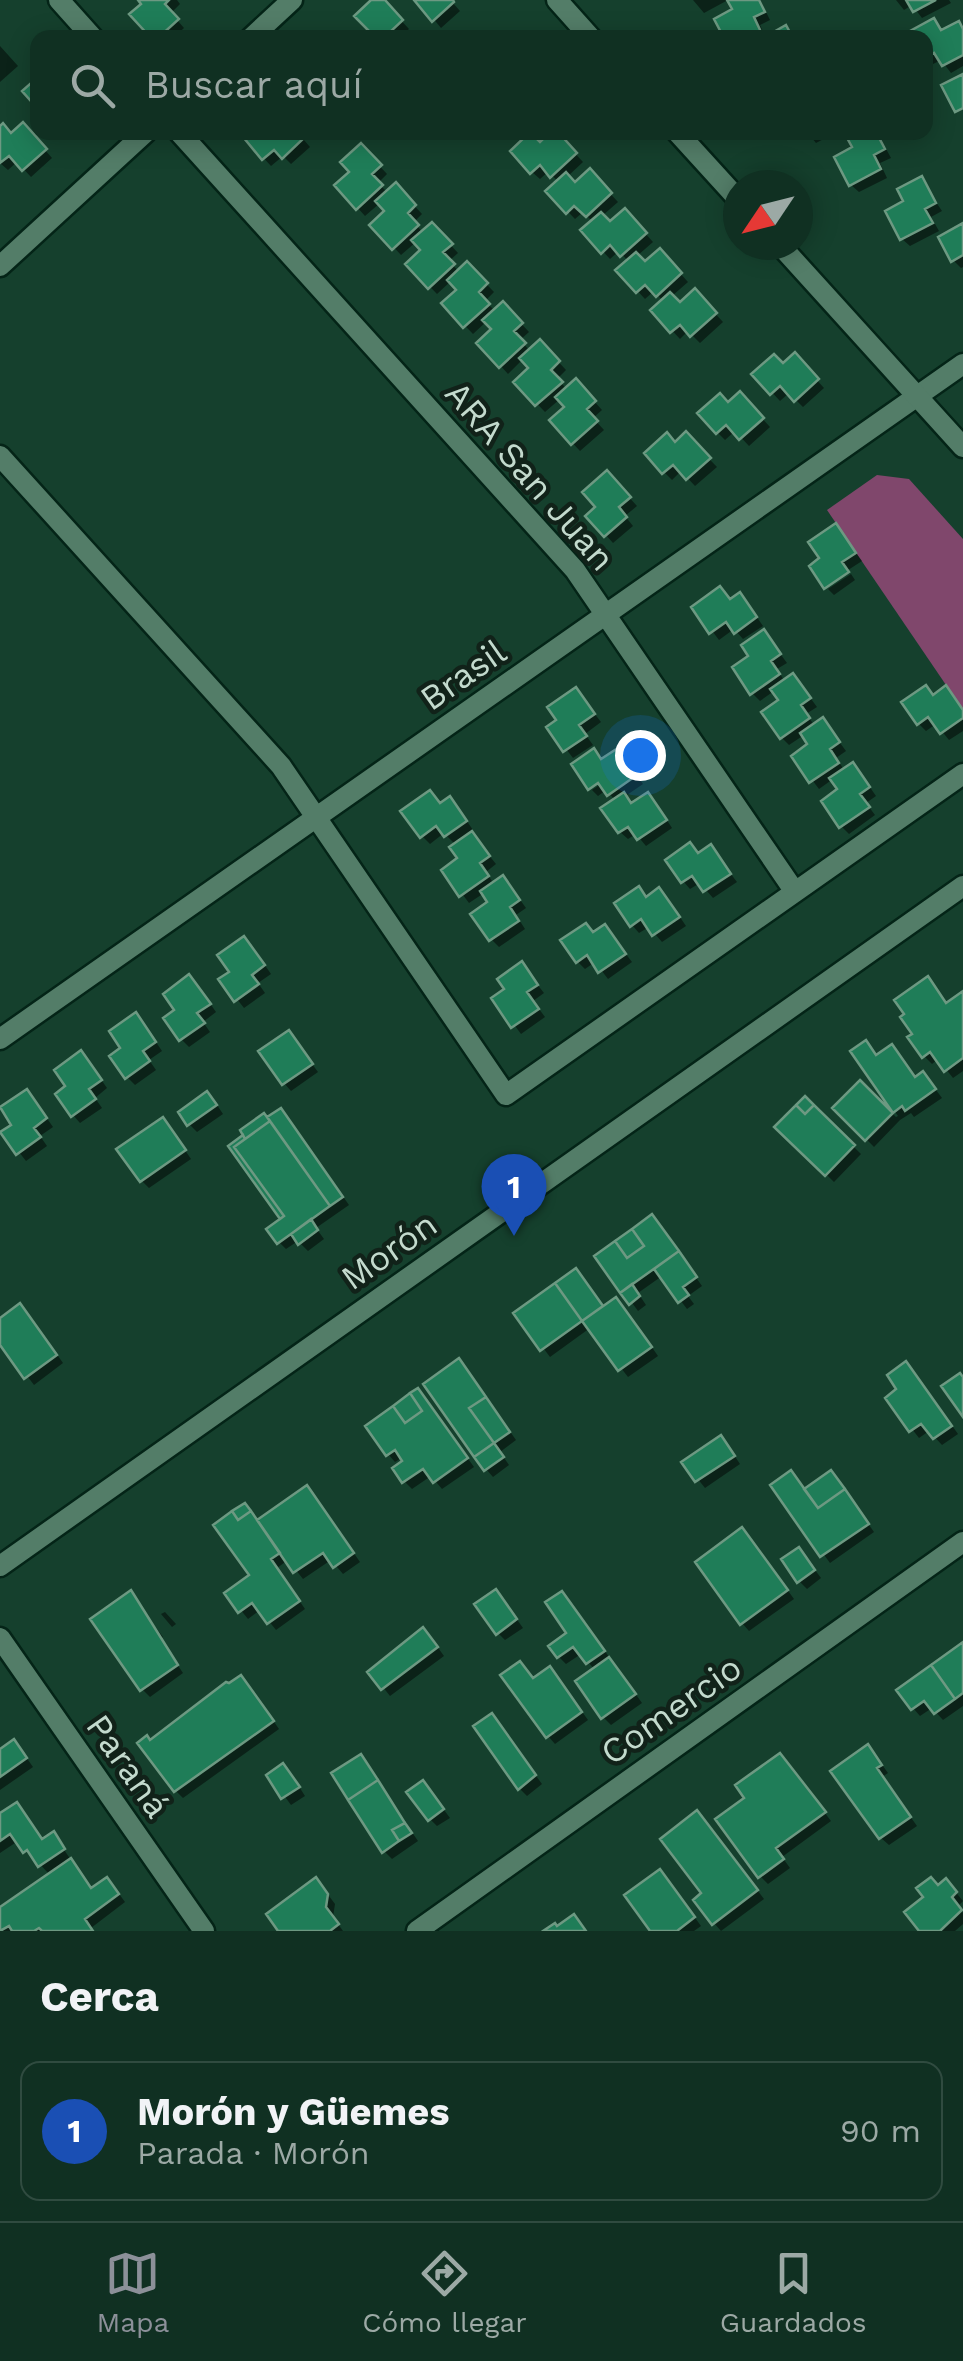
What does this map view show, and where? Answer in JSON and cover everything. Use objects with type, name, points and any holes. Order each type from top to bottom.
[{"type":"street","points":[[58,0],[85,30]]},
{"type":"street","points":[[260,30],[292,0]]},
{"type":"street","points":[[557,0],[584,30]]},
{"type":"street","points":[[0,266],[137,140]]},
{"type":"street","name":"ARA San Juan","points":[[186,140],[575,570],[795,892]]},
{"type":"street","points":[[684,140],[723,183]]},
{"type":"street","points":[[794,260],[963,447]]},
{"type":"street","name":"Brasil","points":[[0,1040],[963,364]]},
{"type":"street","points":[[0,456],[281,766],[506,1096],[963,774]]},
{"type":"street","name":"Morón","points":[[0,1566],[963,886]]},
{"type":"street","name":"Comercio","points":[[416,1931],[963,1542]]},
{"type":"street","name":"Paraná","points":[[0,1638],[204,1931]]},
{"type":"shaded area","points":[[877,475],[909,479],[963,539],[963,710],[827,510]]},
{"type":"building","points":[[138,0],[169,0],[165,4],[179,19],[167,30],[144,30],[129,14],[141,4]]},
{"type":"building","points":[[371,0],[385,0],[403,20],[392,30],[368,30],[354,16]]},
{"type":"building","points":[[414,0],[453,0],[454,2],[432,22]]},
{"type":"building","points":[[727,0],[759,0],[765,12],[754,17],[760,30],[720,30],[714,19],[732,9]]},
{"type":"building","points":[[906,0],[936,0],[913,12]]},
{"type":"building","points":[[934,18],[941,30],[959,21],[963,29],[963,55],[942,66],[933,54],[933,30],[912,30]]},
{"type":"building","points":[[963,74],[963,108],[955,112],[941,85]]},
{"type":"building","points":[[30,84],[30,100],[22,91]]},
{"type":"building","points":[[23,122],[30,130],[30,140],[39,140],[47,149],[22,171],[9,156],[0,163],[0,126],[3,123],[11,133]]},
{"type":"building","points":[[246,140],[302,140],[282,159],[274,150],[262,160]]},
{"type":"building","points":[[522,140],[565,140],[577,153],[550,178],[540,165],[530,174],[510,151]]},
{"type":"building","points":[[848,140],[880,140],[885,149],[874,155],[881,169],[849,186],[834,157],[852,147]]},
{"type":"building","points":[[361,143],[382,165],[372,174],[383,185],[356,210],[334,185],[349,172],[340,162]]},
{"type":"building","points":[[590,168],[612,193],[586,217],[574,206],[566,214],[545,191],[566,172],[575,182]]},
{"type":"building","points":[[922,176],[936,203],[925,209],[933,223],[900,240],[885,211],[903,201],[897,189]]},
{"type":"building","points":[[396,182],[416,205],[408,213],[419,225],[392,250],[369,225],[384,211],[375,201]]},
{"type":"building","points":[[625,208],[647,233],[620,257],[610,245],[601,254],[580,230],[601,212],[610,221]]},
{"type":"building","points":[[432,222],[453,244],[443,252],[455,264],[428,289],[405,264],[420,250],[411,240]]},
{"type":"building","points":[[963,223],[963,255],[951,262],[938,237]]},
{"type":"building","points":[[660,248],[682,273],[656,297],[645,285],[636,293],[615,270],[636,252],[645,261]]},
{"type":"building","points":[[467,261],[488,283],[479,292],[490,304],[463,328],[441,303],[456,290],[447,280]]},
{"type":"building","points":[[695,288],[717,313],[690,337],[680,325],[670,333],[650,310],[670,292],[680,302]]},
{"type":"building","points":[[503,301],[523,323],[514,331],[526,343],[499,368],[476,343],[491,329],[482,320]]},
{"type":"building","points":[[540,339],[560,361],[551,370],[563,382],[535,406],[513,382],[528,368],[519,358]]},
{"type":"building","points":[[795,352],[819,379],[794,402],[780,386],[770,395],[751,374],[774,354],[783,363]]},
{"type":"building","points":[[576,378],[596,401],[587,409],[598,421],[571,445],[549,420],[564,407],[555,397]]},
{"type":"building","points":[[740,391],[764,418],[739,440],[726,425],[716,434],[697,413],[720,393],[728,402]]},
{"type":"building","points":[[686,431],[711,458],[686,480],[673,465],[662,474],[644,453],[667,432],[675,442]]},
{"type":"building","points":[[607,470],[631,497],[619,507],[627,517],[604,537],[585,516],[595,507],[582,492]]},
{"type":"building","points":[[836,523],[856,553],[842,562],[849,572],[824,589],[809,566],[819,558],[808,542]]},
{"type":"building","points":[[720,586],[730,599],[740,592],[757,617],[734,634],[726,622],[709,634],[691,607]]},
{"type":"building","points":[[764,629],[781,654],[771,661],[780,674],[750,695],[732,667],[748,656],[741,645]]},
{"type":"building","points":[[793,673],[811,698],[801,705],[810,718],[780,739],[761,712],[778,700],[770,689]]},
{"type":"building","points":[[926,685],[933,695],[946,685],[963,710],[963,718],[940,734],[928,717],[917,725],[901,702]]},
{"type":"building","points":[[576,687],[595,714],[579,725],[587,736],[563,752],[546,727],[556,720],[547,707]]},
{"type":"building","points":[[823,717],[840,742],[830,749],[839,763],[809,783],[791,756],[807,744],[800,733]]},
{"type":"building","points":[[594,748],[601,759],[618,748],[637,775],[607,796],[598,783],[588,790],[571,764]]},
{"type":"building","points":[[853,762],[870,787],[860,794],[870,807],[839,828],[821,801],[837,789],[829,778]]},
{"type":"building","points":[[430,790],[440,803],[450,796],[467,821],[444,837],[436,826],[420,838],[400,811]]},
{"type":"building","points":[[624,792],[631,803],[648,792],[667,820],[637,840],[628,827],[618,833],[600,808]]},
{"type":"building","points":[[472,831],[490,856],[480,863],[489,876],[459,897],[441,870],[457,858],[449,847]]},
{"type":"building","points":[[690,842],[698,853],[711,844],[731,874],[703,892],[692,876],[681,883],[665,860]]},
{"type":"building","points":[[503,875],[520,900],[510,907],[519,921],[489,941],[470,914],[487,902],[480,891]]},
{"type":"building","points":[[639,886],[646,897],[659,887],[680,917],[652,936],[641,919],[630,927],[614,903]]},
{"type":"building","points":[[586,923],[593,932],[605,924],[626,954],[598,973],[587,955],[576,963],[560,940]]},
{"type":"building","points":[[244,936],[265,965],[252,975],[259,984],[234,1002],[218,979],[229,972],[217,955]]},
{"type":"building","points":[[522,961],[538,985],[527,992],[539,1009],[511,1028],[491,998],[504,989],[497,979]]},
{"type":"building","points":[[189,974],[211,1004],[197,1013],[205,1023],[179,1041],[163,1018],[174,1010],[163,994]]},
{"type":"building","points":[[928,976],[946,1003],[963,991],[963,1058],[944,1072],[930,1052],[922,1058],[907,1037],[912,1034],[894,1000]]},
{"type":"building","points":[[136,1012],[156,1042],[143,1051],[150,1061],[125,1079],[109,1056],[120,1048],[109,1031]]},
{"type":"building","points":[[289,1030],[313,1064],[282,1085],[258,1051]]},
{"type":"building","points":[[866,1040],[876,1055],[892,1044],[915,1077],[923,1071],[936,1089],[905,1111],[902,1106],[893,1113],[850,1051]]},
{"type":"building","points":[[81,1050],[102,1080],[89,1089],[96,1099],[71,1117],[55,1094],[65,1086],[54,1070]]},
{"type":"building","points":[[860,1080],[893,1113],[865,1141],[832,1108]]},
{"type":"building","points":[[27,1089],[47,1118],[34,1128],[41,1137],[16,1155],[0,1132],[11,1125],[0,1107]]},
{"type":"building","points":[[207,1091],[217,1105],[187,1126],[178,1112]]},
{"type":"building","points":[[805,1096],[814,1105],[805,1114],[796,1105]]},
{"type":"building","points":[[796,1105],[805,1114],[814,1105],[855,1145],[825,1176],[774,1127]]},
{"type":"building","points":[[281,1108],[343,1197],[330,1206],[267,1117]]},
{"type":"building","points":[[264,1113],[270,1121],[245,1139],[240,1130]]},
{"type":"building","points":[[163,1117],[186,1150],[140,1182],[116,1149]]},
{"type":"building","points":[[270,1121],[330,1206],[277,1244],[266,1229],[284,1216],[234,1147]]},
{"type":"building","points":[[243,1135],[245,1139],[234,1147],[284,1216],[280,1219],[228,1146]]},
{"type":"building","points":[[652,1214],[679,1251],[620,1293],[594,1256],[615,1241],[627,1258],[644,1246],[632,1229]]},
{"type":"building","points":[[311,1219],[318,1230],[298,1245],[291,1234]]},
{"type":"building","points":[[632,1229],[644,1246],[627,1258],[615,1241]]},
{"type":"building","points":[[679,1251],[697,1277],[683,1287],[689,1295],[678,1303],[654,1269]]},
{"type":"building","points":[[576,1268],[603,1306],[582,1321],[555,1283]]},
{"type":"building","points":[[555,1283],[582,1321],[540,1351],[513,1313]]},
{"type":"building","points":[[632,1284],[640,1296],[629,1305],[620,1293]]},
{"type":"building","points":[[616,1297],[652,1347],[618,1371],[582,1321]]},
{"type":"building","points":[[20,1303],[57,1355],[24,1379],[0,1345],[0,1318]]},
{"type":"building","points":[[459,1358],[486,1397],[469,1408],[494,1443],[474,1457],[423,1384]]},
{"type":"building","points":[[906,1361],[952,1426],[933,1439],[921,1424],[909,1432],[885,1398],[896,1389],[887,1375]]},
{"type":"building","points":[[960,1373],[963,1377],[963,1417],[941,1386]]},
{"type":"building","points":[[418,1388],[468,1458],[433,1483],[423,1469],[402,1483],[392,1468],[402,1461],[395,1450],[386,1456],[365,1426],[393,1406],[405,1423],[422,1411],[410,1393]]},
{"type":"building","points":[[410,1393],[422,1411],[405,1423],[393,1406]]},
{"type":"building","points":[[486,1397],[510,1432],[494,1443],[469,1408]]},
{"type":"building","points":[[721,1435],[735,1456],[695,1482],[681,1462]]},
{"type":"building","points":[[494,1443],[504,1457],[484,1471],[474,1457]]},
{"type":"building","points":[[791,1470],[818,1508],[845,1489],[869,1524],[820,1557],[770,1485]]},
{"type":"building","points":[[831,1470],[845,1489],[818,1508],[804,1489]]},
{"type":"building","points":[[307,1485],[354,1553],[333,1568],[323,1553],[293,1573],[257,1520]]},
{"type":"building","points":[[245,1503],[251,1511],[238,1520],[232,1511]]},
{"type":"building","points":[[232,1511],[238,1520],[251,1511],[280,1553],[271,1559],[300,1601],[267,1624],[252,1603],[238,1613],[224,1593],[249,1575],[213,1525]]},
{"type":"building","points":[[742,1527],[788,1590],[740,1625],[695,1562]]},
{"type":"building","points":[[799,1547],[815,1570],[797,1583],[781,1559]]},
{"type":"building","points":[[496,1589],[517,1619],[496,1635],[474,1604]]},
{"type":"building","points":[[131,1590],[178,1665],[140,1691],[90,1619]]},
{"type":"building","points":[[562,1591],[605,1651],[586,1664],[573,1647],[557,1658],[548,1646],[566,1633],[545,1602]]},
{"type":"building","points":[[423,1627],[438,1647],[381,1690],[367,1672]]},
{"type":"building","points":[[963,1642],[963,1693],[955,1699],[931,1665]]},
{"type":"building","points":[[609,1657],[636,1694],[601,1719],[575,1681]]},
{"type":"building","points":[[520,1661],[533,1678],[550,1666],[582,1712],[546,1738],[500,1675]]},
{"type":"building","points":[[931,1665],[955,1699],[934,1714],[924,1701],[911,1710],[896,1690]]},
{"type":"building","points":[[241,1675],[274,1721],[174,1792],[137,1743],[147,1735],[150,1740],[226,1682]]},
{"type":"building","points":[[492,1713],[536,1775],[518,1790],[473,1726]]},
{"type":"building","points":[[14,1739],[27,1758],[0,1777],[0,1749]]},
{"type":"building","points":[[868,1744],[882,1765],[877,1768],[911,1817],[879,1839],[830,1771]]},
{"type":"building","points":[[780,1753],[826,1812],[776,1848],[784,1859],[758,1878],[715,1819],[744,1798],[735,1785]]},
{"type":"building","points":[[361,1754],[378,1780],[348,1800],[331,1773]]},
{"type":"building","points":[[283,1763],[300,1787],[281,1799],[266,1775]]},
{"type":"building","points":[[378,1780],[405,1823],[392,1830],[399,1841],[382,1853],[348,1800]]},
{"type":"building","points":[[423,1780],[444,1809],[428,1821],[406,1792]]},
{"type":"building","points":[[17,1802],[42,1839],[54,1831],[65,1849],[38,1867],[10,1834],[0,1841],[0,1813]]},
{"type":"building","points":[[697,1810],[758,1890],[712,1925],[693,1900],[701,1893],[660,1839]]},
{"type":"building","points":[[405,1823],[412,1833],[399,1841],[392,1830]]},
{"type":"building","points":[[71,1858],[91,1888],[107,1877],[119,1894],[85,1919],[93,1931],[12,1931],[9,1926],[0,1931],[0,1907]]},
{"type":"building","points":[[660,1869],[695,1917],[677,1931],[650,1931],[624,1895]]},
{"type":"building","points":[[316,1877],[328,1894],[326,1907],[339,1924],[330,1931],[278,1931],[266,1914]]},
{"type":"building","points":[[931,1877],[938,1885],[946,1878],[957,1892],[952,1897],[962,1910],[940,1931],[919,1931],[904,1912],[923,1897],[916,1888]]},
{"type":"building","points":[[574,1914],[586,1931],[543,1931],[555,1923],[557,1926]]},
{"type":"place","name":"Morón y Güemes","points":[[514,1236]]}]
